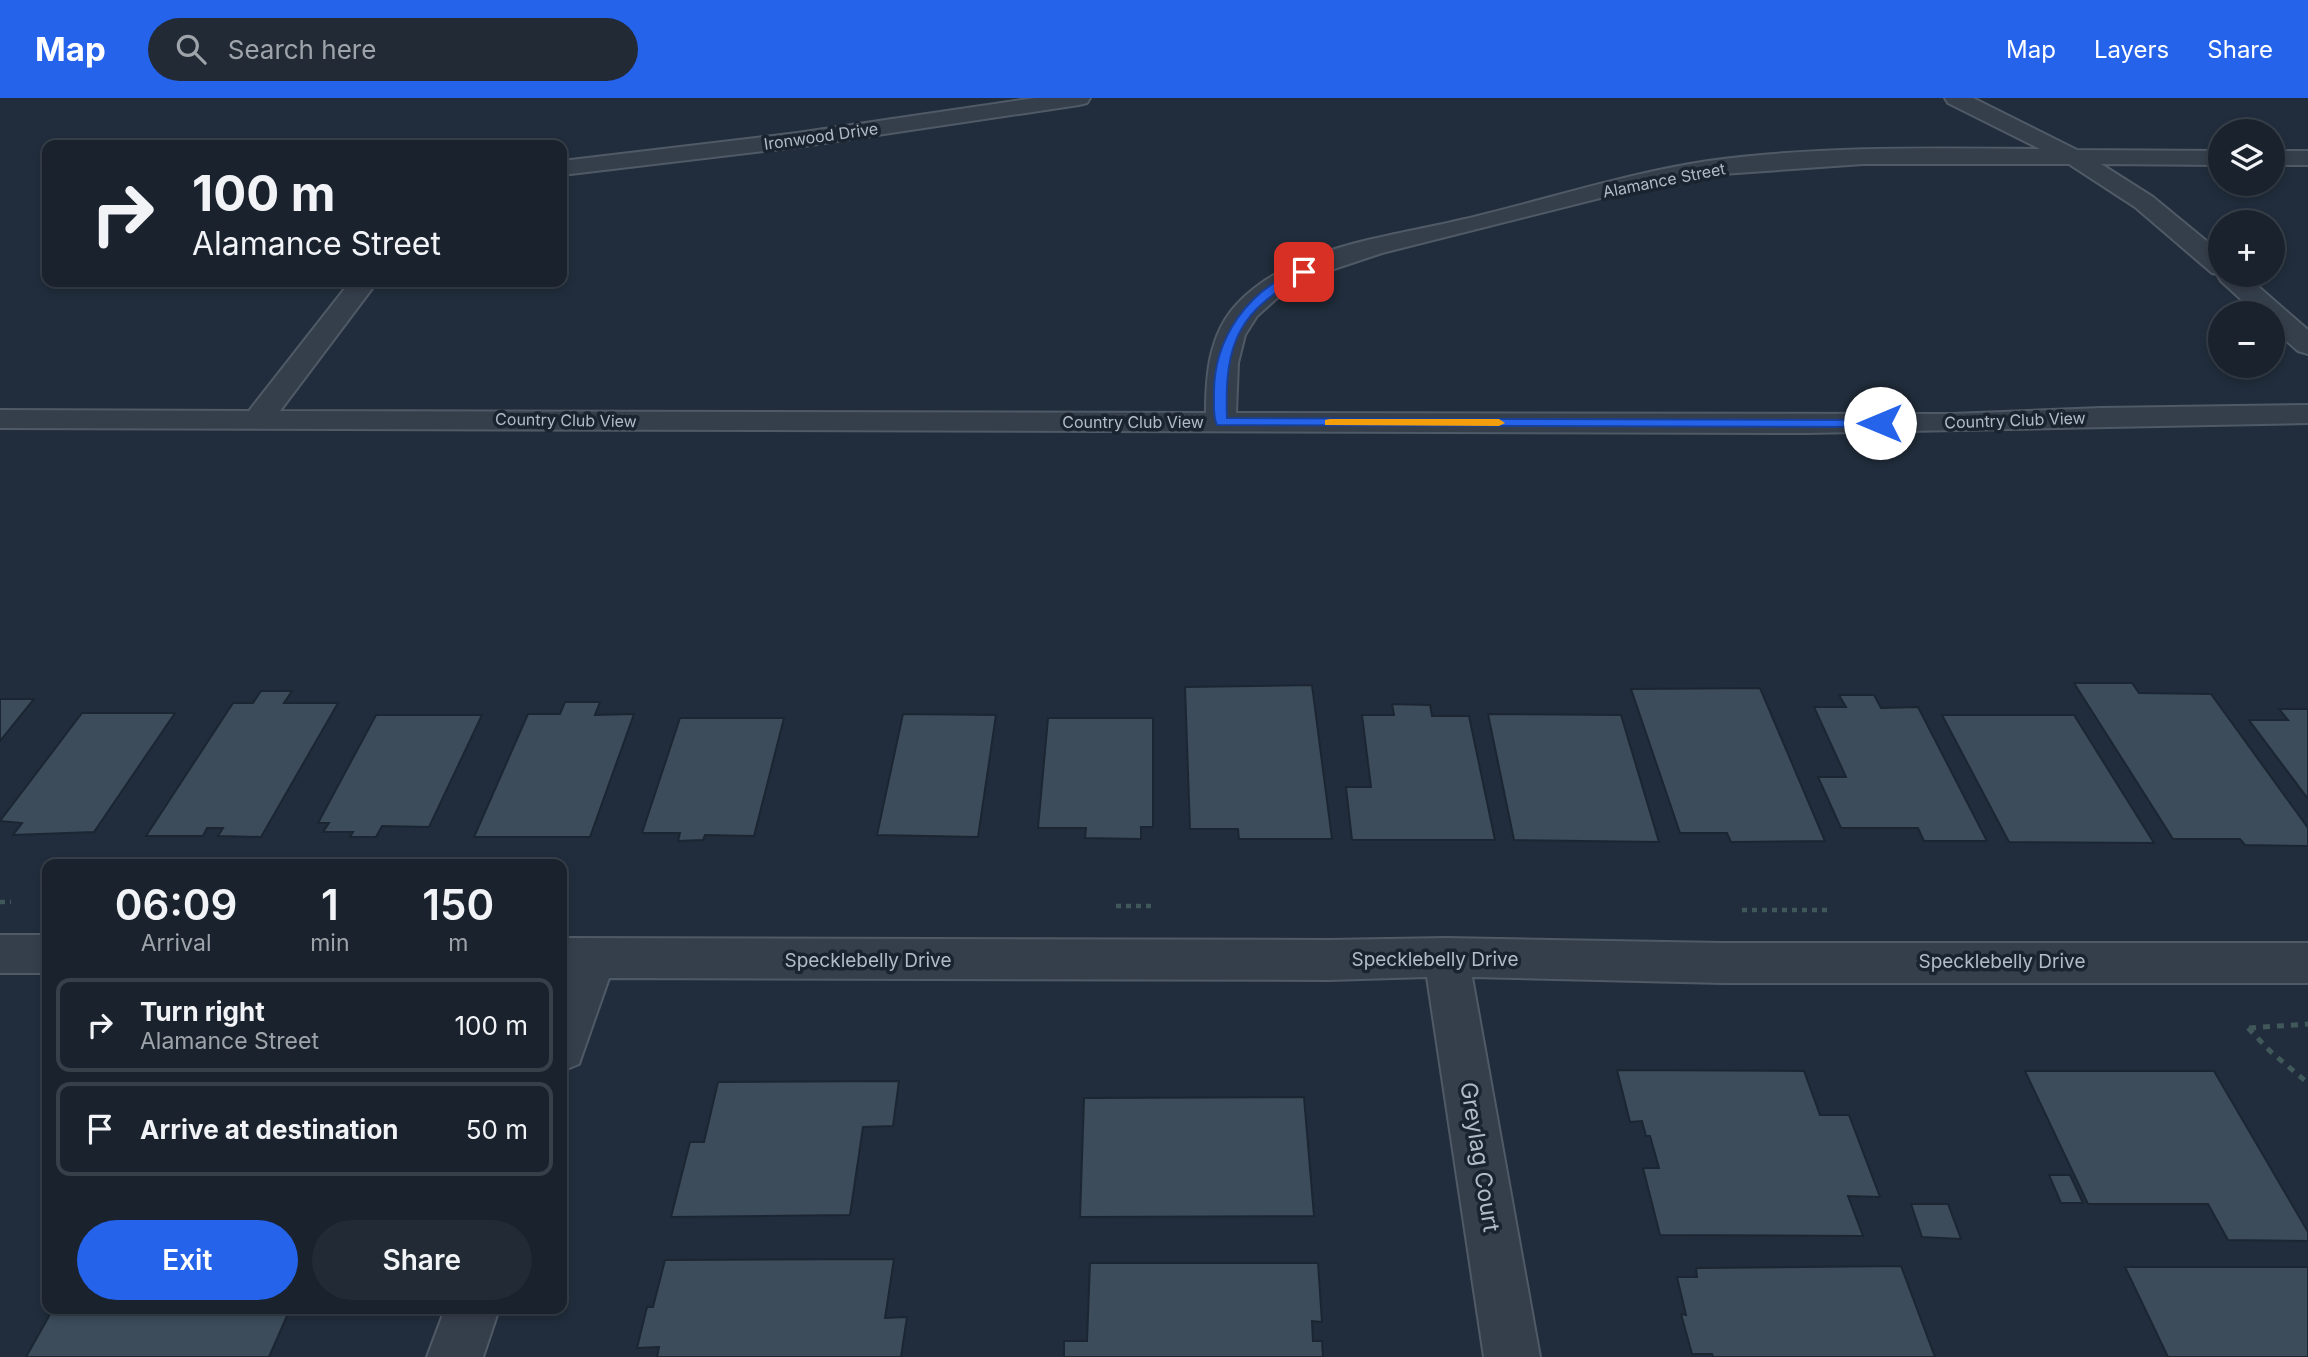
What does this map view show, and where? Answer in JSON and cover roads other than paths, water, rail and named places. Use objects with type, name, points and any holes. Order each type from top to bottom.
[{"type":"street","name":"Ironwood Drive","points":[[567,167],[797,140],[1079,98]]},
{"type":"street","points":[[1956,98],[2076,158],[2144,202],[2208,256]]},
{"type":"street","name":"Alamance Street","points":[[1221,422],[1220,383],[1227,346],[1245,312],[1275,287],[1352,253],[1670,176],[1742,164],[1878,156],[2208,158]]},
{"type":"street","points":[[2285,158],[2308,158]]},
{"type":"street","points":[[259,418],[360,287]]},
{"type":"street","points":[[2243,287],[2308,345]]},
{"type":"street","name":"Country Club View","points":[[0,419],[259,418],[912,423],[1939,423],[2101,416],[2308,414]]},
{"type":"street","points":[[0,954],[42,954]]},
{"type":"street","name":"Specklebelly Drive","points":[[578,958],[1329,960],[1446,957],[1723,963],[1872,961],[2307,965]]},
{"type":"street","name":"Greylag Court","points":[[1446,957],[1512,1357]]},
{"type":"street","points":[[567,1021],[578,958]]},
{"type":"street","points":[[455,1357],[470,1314]]}]
